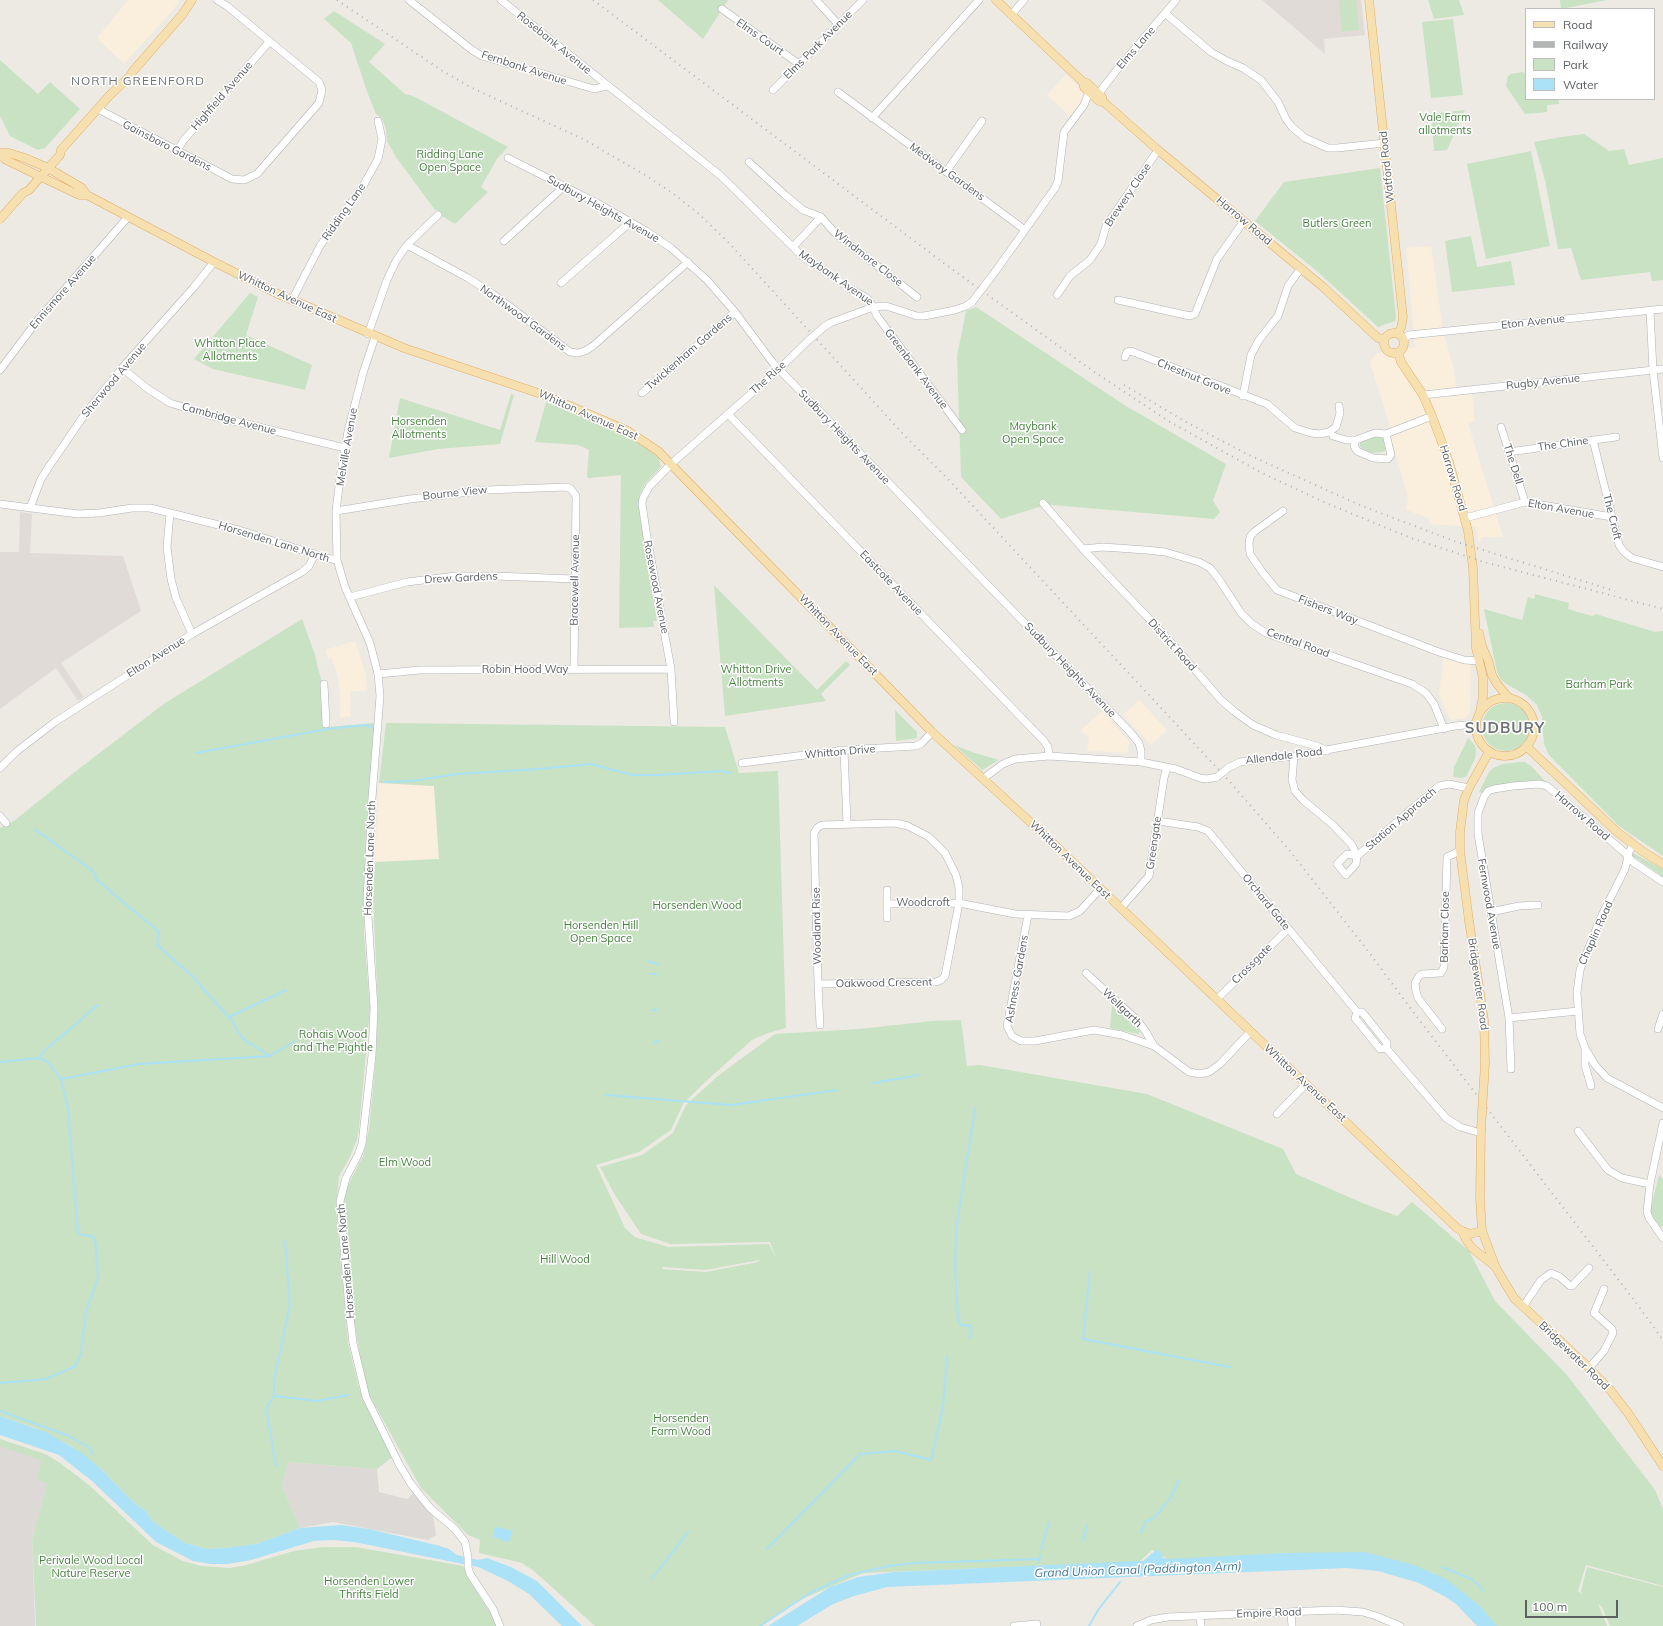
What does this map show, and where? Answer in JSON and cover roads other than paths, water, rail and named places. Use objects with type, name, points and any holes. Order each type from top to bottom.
[{"type":"main road","points":[[0,219],[23,193],[29,190],[56,152],[61,150],[130,76],[133,70],[182,15],[192,0]]},
{"type":"main road","name":"Harrow Road","points":[[996,0],[1083,82],[1088,83],[1102,97],[1104,102],[1158,150],[1301,268],[1378,338],[1384,340]]},
{"type":"main road","name":"Watford Road","points":[[1368,0],[1385,143],[1403,317],[1400,336]]},
{"type":"main road","name":"Harrow Road","points":[[1083,82],[1084,87],[1089,92],[1099,101],[1104,102]]},
{"type":"main road","name":"Whitton Avenue East","points":[[0,154],[9,153],[46,167],[82,188],[87,195]]},
{"type":"main road","name":"Whitton Avenue East","points":[[0,154],[38,176],[79,195],[87,195],[214,262],[292,300],[371,335],[428,357],[544,395],[589,413],[628,431],[658,451],[932,732],[984,778],[1250,1032],[1462,1231]]},
{"type":"main road","points":[[1390,334],[1400,336],[1403,346],[1398,352],[1393,352],[1387,350],[1384,340],[1390,334]]},
{"type":"main road","name":"Harrow Road","points":[[1398,352],[1401,362],[1422,395],[1432,416],[1449,462],[1465,518],[1473,568],[1476,648],[1483,678],[1483,696],[1480,712]]},
{"type":"main road","name":"Harrow Road","points":[[1475,615],[1482,646],[1492,675],[1497,684],[1509,698]]},
{"type":"main road","points":[[1509,698],[1522,704],[1530,713],[1533,720],[1533,732],[1526,746],[1519,752],[1506,756],[1489,752],[1481,743],[1476,734],[1475,724],[1480,712],[1496,699],[1509,698]]},
{"type":"main road","name":"Harrow Road","points":[[1526,746],[1597,814],[1633,845],[1663,864]]},
{"type":"main road","name":"Bridgewater Road","points":[[1489,752],[1464,800],[1460,832],[1460,851],[1484,1020],[1485,1063],[1481,1131],[1480,1198],[1482,1232],[1496,1268],[1514,1298],[1589,1368],[1610,1391],[1628,1413],[1663,1466]]},
{"type":"main road","points":[[1462,1231],[1470,1234],[1482,1232]]},
{"type":"main road","name":"Bridgewater Road","points":[[1462,1231],[1472,1248],[1496,1268]]},
{"type":"street","points":[[217,0],[227,6],[269,42]]},
{"type":"street","name":"Fernbank Avenue","points":[[409,0],[472,50],[482,56],[594,89],[607,86]]},
{"type":"street","name":"Rosebank Avenue","points":[[501,0],[607,86]]},
{"type":"street","points":[[816,0],[838,24]]},
{"type":"street","name":"Elms Park Avenue","points":[[773,90],[863,0]]},
{"type":"street","points":[[872,118],[979,0]]},
{"type":"street","points":[[1011,15],[1024,0]]},
{"type":"street","name":"Elms Lane","points":[[1099,94],[1116,71],[1166,14],[1174,1]]},
{"type":"street","name":"Elms Court","points":[[722,9],[799,64]]},
{"type":"street","points":[[1166,14],[1211,52],[1253,73],[1278,102],[1292,127],[1305,138],[1317,144],[1337,148],[1385,143]]},
{"type":"street","name":"Gainsboro Gardens","points":[[98,109],[232,179],[244,180],[257,174],[319,103],[322,90],[319,82],[269,42]]},
{"type":"street","name":"Highfield Avenue","points":[[177,151],[183,141],[269,42]]},
{"type":"street","name":"Maybank Avenue","points":[[607,86],[721,176],[793,247],[813,264],[867,298],[873,307],[886,306],[917,316],[954,310],[966,306],[972,302],[1055,188],[1058,181],[1064,132],[1084,105],[1089,92]]},
{"type":"street","name":"Medway Gardens","points":[[838,92],[1021,227]]},
{"type":"street","name":"Ridding Lane","points":[[292,300],[320,246],[362,186],[378,159],[382,139],[378,121]]},
{"type":"street","points":[[946,172],[982,121]]},
{"type":"street","name":"Brewery Close","points":[[1057,296],[1070,276],[1090,260],[1101,244],[1106,226],[1158,150]]},
{"type":"street","name":"Sudbury Heights Avenue","points":[[508,158],[629,221],[671,248],[707,280],[736,312],[778,370],[1130,732],[1141,751],[1141,762]]},
{"type":"street","name":"Windmore Close","points":[[749,162],[803,210],[821,217],[835,234],[918,297]]},
{"type":"street","points":[[504,241],[559,191],[562,185]]},
{"type":"street","name":"Melville Avenue","points":[[337,560],[336,511],[345,448],[371,335],[387,280],[396,261],[407,245],[438,215]]},
{"type":"street","name":"Ennismore Avenue","points":[[0,370],[37,321],[128,216]]},
{"type":"street","points":[[793,247],[821,217]]},
{"type":"street","points":[[561,283],[628,225],[629,221]]},
{"type":"street","points":[[1118,300],[1190,316],[1195,314],[1217,259],[1244,221]]},
{"type":"street","name":"Northwood Gardens","points":[[407,245],[493,294],[570,352],[578,353],[585,352],[688,262]]},
{"type":"street","name":"Sherwood Avenue","points":[[30,508],[41,479],[55,455],[85,414],[122,368],[194,287],[214,262]]},
{"type":"street","points":[[1243,396],[1251,356],[1259,340],[1278,316],[1288,286],[1301,268]]},
{"type":"street","name":"The Rise","points":[[672,464],[824,327],[873,307]]},
{"type":"street","name":"Greenbank Avenue","points":[[873,307],[877,316],[962,430]]},
{"type":"street","name":"Eton Avenue","points":[[1400,336],[1663,309]]},
{"type":"street","points":[[1650,310],[1653,370],[1662,437],[1663,458]]},
{"type":"street","name":"Twickenham Gardens","points":[[642,393],[736,312]]},
{"type":"street","name":"Chestnut Grove","points":[[1125,358],[1128,352],[1131,352],[1267,404],[1295,428],[1319,436],[1336,427],[1340,413],[1339,406]]},
{"type":"street","name":"Cambridge Avenue","points":[[122,368],[164,400],[177,405],[208,416],[345,448]]},
{"type":"street","name":"Rugby Avenue","points":[[1422,395],[1663,369]]},
{"type":"street","name":"Eastcote Avenue","points":[[728,414],[1044,741],[1048,747],[1050,756]]},
{"type":"street","points":[[1333,436],[1346,440],[1356,440],[1375,432],[1386,434],[1432,416]]},
{"type":"street","name":"The Dell","points":[[1501,427],[1525,502]]},
{"type":"street","points":[[1356,440],[1354,446],[1357,451],[1373,458],[1388,459],[1391,455],[1386,434]]},
{"type":"street","name":"The Chine","points":[[1509,452],[1616,437]]},
{"type":"street","name":"The Croft","points":[[1593,440],[1619,545],[1624,552],[1632,558],[1663,567]]},
{"type":"street","name":"Rosewood Avenue","points":[[672,464],[649,487],[645,493],[642,504],[671,669],[674,722]]},
{"type":"street","name":"Bourne View","points":[[336,511],[410,498],[487,490],[566,488],[573,491]]},
{"type":"street","name":"Bracewell Avenue","points":[[573,491],[576,496],[574,670]]},
{"type":"street","name":"Elton Avenue","points":[[1465,518],[1525,502],[1612,517]]},
{"type":"street","name":"District Road","points":[[1043,503],[1083,549],[1170,641],[1222,700],[1235,712],[1253,725],[1270,732],[1317,746],[1327,751]]},
{"type":"street","name":"Horsenden Lane North","points":[[0,504],[78,514],[143,508],[170,513],[252,534],[337,560],[340,573],[370,643],[378,674],[380,696],[372,798],[367,901],[374,1008],[372,1055],[362,1144],[346,1178],[340,1201],[353,1343],[366,1397],[399,1464],[421,1498],[457,1532],[465,1542],[470,1574],[493,1609],[500,1626]]},
{"type":"street","name":"Fishers Way","points":[[1283,511],[1254,532],[1250,537],[1249,543],[1250,554],[1277,590],[1439,652],[1464,660],[1479,660]]},
{"type":"street","points":[[170,513],[167,547],[171,579],[176,598],[192,634]]},
{"type":"street","name":"Central Road","points":[[1083,549],[1103,547],[1152,551],[1182,557],[1203,564],[1210,568],[1241,613],[1252,624],[1266,633],[1412,684],[1426,693],[1434,704],[1444,729]]},
{"type":"street","name":"Elton Avenue","points":[[0,768],[17,751],[55,722],[192,634],[302,572],[309,566],[315,554]]},
{"type":"street","name":"Drew Gardens","points":[[350,597],[408,582],[456,576],[574,579]]},
{"type":"street","name":"Robin Hood Way","points":[[378,674],[420,670],[671,669]]},
{"type":"street","points":[[324,684],[326,724]]},
{"type":"street","name":"Allendale Road","points":[[984,778],[1003,764],[1016,759],[1050,756],[1141,762],[1167,767],[1200,778],[1208,779],[1217,777],[1233,764],[1240,762],[1327,751],[1455,726],[1475,724]]},
{"type":"street","name":"Whitton Drive","points":[[742,763],[844,750],[916,746],[922,743],[932,732]]},
{"type":"street","points":[[844,750],[847,824]]},
{"type":"street","name":"Station Approach","points":[[1294,756],[1292,780],[1295,791],[1303,800],[1333,825],[1349,842],[1358,856],[1439,786],[1449,784],[1469,788]]},
{"type":"street","name":"Greengate","points":[[1121,908],[1150,876],[1164,778],[1167,767]]},
{"type":"street","name":"Harrow Road","points":[[1488,791],[1513,786],[1539,784],[1547,786],[1624,852],[1633,862],[1663,882]]},
{"type":"street","name":"Fernwood Avenue","points":[[1488,791],[1484,797],[1478,814],[1478,834],[1509,1018],[1511,1069]]},
{"type":"street","points":[[0,816],[6,823]]},
{"type":"street","name":"Orchard Gate","points":[[1158,821],[1198,826],[1208,831],[1357,1012],[1355,1018],[1380,1048],[1386,1048],[1446,1118],[1460,1127],[1481,1131]]},
{"type":"street","name":"Oakwood Crescent","points":[[817,828],[822,825],[847,824],[895,823],[908,826],[929,837],[945,853],[951,863],[960,888],[959,903],[946,972],[941,980],[936,982],[818,984]]},
{"type":"street","name":"Woodland Rise","points":[[817,828],[814,833],[820,1025]]},
{"type":"street","name":"Chaplin Road","points":[[1633,845],[1625,870],[1601,917],[1580,970],[1577,992],[1580,1034],[1585,1048],[1595,1065],[1607,1078],[1663,1108]]},
{"type":"street","name":"Barham Close","points":[[1442,1029],[1418,998],[1415,983],[1422,974],[1440,973],[1444,967],[1447,857],[1460,851]]},
{"type":"street","points":[[959,903],[1028,915],[1069,916],[1075,914],[1100,889]]},
{"type":"street","name":"Woodcroft","points":[[887,890],[887,918]]},
{"type":"street","name":"Woodcroft","points":[[886,904],[959,903]]},
{"type":"street","points":[[1491,912],[1519,906],[1538,905]]},
{"type":"street","name":"Ashness Gardens","points":[[1028,915],[1007,1026],[1012,1036],[1021,1041],[1035,1041],[1094,1030],[1122,1035],[1154,1046],[1189,1072],[1200,1074],[1210,1072],[1220,1064],[1250,1032]]},
{"type":"street","name":"Crossgate","points":[[1217,999],[1288,929]]},
{"type":"street","name":"Wellgarth","points":[[1086,973],[1138,1021],[1154,1046]]},
{"type":"street","points":[[1509,1018],[1578,1011]]},
{"type":"street","points":[[1658,1029],[1663,1014]]},
{"type":"street","name":"Chaplin Road","points":[[1585,1048],[1585,1065],[1591,1086]]},
{"type":"street","points":[[1277,1114],[1306,1084]]},
{"type":"street","points":[[1663,1123],[1650,1184],[1647,1212],[1649,1218],[1663,1238]]},
{"type":"street","points":[[1578,1131],[1608,1170],[1622,1178],[1650,1184]]},
{"type":"street","points":[[1523,1307],[1540,1280],[1551,1273],[1560,1276],[1570,1286],[1572,1286],[1589,1268]]},
{"type":"street","points":[[1589,1368],[1604,1350],[1613,1333],[1612,1329],[1594,1313],[1604,1289]]},
{"type":"street","name":"Empire Road","points":[[1136,1626],[1159,1618],[1348,1611],[1376,1616],[1396,1625]]},
{"type":"street","points":[[1291,1613],[1292,1626]]},
{"type":"street","points":[[1200,1616],[1201,1626]]},
{"type":"street","points":[[1014,1626],[1036,1624]]},
{"type":"water","points":[[0,1416],[48,1433],[82,1453],[100,1468],[134,1503],[147,1512],[152,1521],[185,1543],[207,1549],[226,1548],[256,1544],[300,1528],[341,1525],[369,1529],[440,1546],[449,1549],[457,1555],[478,1560],[487,1558],[511,1567],[537,1581],[582,1626],[562,1626],[529,1594],[508,1581],[478,1567],[354,1542],[333,1540],[314,1541],[251,1560],[228,1564],[211,1564],[193,1561],[156,1542],[92,1481],[59,1455],[0,1435]]},
{"type":"water","points":[[497,1527],[512,1531],[510,1541],[507,1542],[494,1537],[494,1529]]},
{"type":"water","name":"Grand Union Canal (Paddington Arm)","points":[[1156,1550],[1160,1551],[1163,1558],[1168,1559],[1285,1553],[1364,1552],[1414,1565],[1446,1579],[1480,1606],[1497,1626],[1477,1626],[1456,1604],[1419,1583],[1378,1571],[1346,1568],[887,1587],[854,1596],[833,1604],[797,1626],[768,1626],[830,1587],[858,1577],[894,1572],[1143,1561]]},
{"type":"waterway","points":[[196,753],[327,729],[364,725],[374,728],[374,731]]},
{"type":"waterway","points":[[385,782],[411,781],[458,774],[591,764],[633,775],[721,771],[731,773]]},
{"type":"waterway","points":[[34,829],[92,870],[97,880],[159,932],[157,945],[192,976],[232,1021],[243,1039],[270,1056]]},
{"type":"waterway","points":[[648,961],[658,964]]},
{"type":"waterway","points":[[651,974],[656,974]]},
{"type":"waterway","points":[[229,1017],[286,990]]},
{"type":"waterway","points":[[0,1062],[39,1058],[45,1050],[98,1005]]},
{"type":"waterway","points":[[652,1010],[657,1010]]},
{"type":"waterway","points":[[61,1079],[139,1064],[270,1056],[295,1041]]},
{"type":"waterway","points":[[654,1043],[658,1041]]},
{"type":"waterway","points":[[0,1383],[47,1379],[75,1366],[81,1354],[86,1311],[98,1278],[95,1237],[78,1234],[68,1109],[61,1079],[48,1062],[39,1058]]},
{"type":"waterway","points":[[873,1083],[919,1075]]},
{"type":"waterway","points":[[606,1095],[731,1105],[837,1090]]},
{"type":"waterway","points":[[970,1338],[971,1326],[961,1325],[958,1319],[955,1267],[956,1230],[975,1108]]},
{"type":"waterway","points":[[276,1466],[266,1408],[274,1396],[274,1380],[290,1305],[285,1241]]},
{"type":"waterway","points":[[1090,1272],[1083,1339],[1230,1367]]},
{"type":"waterway","points":[[767,1549],[860,1454],[895,1451],[931,1460],[943,1407],[947,1357]]},
{"type":"waterway","points":[[274,1396],[316,1401],[348,1395]]},
{"type":"waterway","points":[[0,1411],[69,1436],[90,1448],[93,1454]]},
{"type":"waterway","points":[[1141,1533],[1146,1521],[1152,1519],[1171,1497],[1179,1480]]},
{"type":"waterway","points":[[1041,1550],[1049,1522]]},
{"type":"waterway","points":[[1083,1541],[1087,1525]]},
{"type":"waterway","points":[[651,1580],[688,1532]]},
{"type":"waterway","name":"Grand Union Canal (Paddington Arm)","points":[[1039,1562],[1040,1555]]},
{"type":"waterway","points":[[760,1626],[810,1593],[849,1575],[889,1566],[913,1563],[1039,1559]]},
{"type":"waterway","points":[[1442,1567],[1471,1579],[1479,1585],[1483,1591]]},
{"type":"waterway","name":"Grand Union Canal (Paddington Arm)","points":[[1089,1626],[1098,1610],[1120,1582]]},
{"type":"railway","points":[[337,0],[441,70],[470,87],[585,140],[645,175],[671,192],[699,214],[729,243],[904,435],[946,477],[1230,782],[1290,851],[1368,951],[1663,1340]]},
{"type":"railway","points":[[593,0],[945,264],[1093,371],[1170,422],[1262,473],[1326,503],[1411,538],[1484,562],[1663,609]]},
{"type":"railway","points":[[1124,385],[1186,422],[1249,455],[1362,506],[1457,542],[1615,591]]},
{"type":"district","name":"NORTH GREENFORD","points":[[138,81]]},
{"type":"district","name":"SUDBURY","points":[[1505,728]]},
{"type":"park label","name":"Vale Farm allotments","points":[[1445,124]]},
{"type":"park label","name":"Ridding Lane Open Space","points":[[450,161]]},
{"type":"park label","name":"Butlers Green","points":[[1337,224]]},
{"type":"park label","name":"Whitton Place Allotments","points":[[230,350]]},
{"type":"park label","name":"Horsenden Allotments","points":[[419,428]]},
{"type":"park label","name":"Maybank Open Space","points":[[1033,433]]},
{"type":"park label","name":"Whitton Drive Allotments","points":[[756,676]]},
{"type":"park label","name":"Barham Park","points":[[1599,685]]},
{"type":"park label","name":"Horsenden Wood","points":[[697,906]]},
{"type":"park label","name":"Horsenden Hill Open Space","points":[[601,932]]},
{"type":"park label","name":"Rohais Wood and The Pightle","points":[[333,1041]]},
{"type":"park label","name":"Elm Wood","points":[[405,1163]]},
{"type":"park label","name":"Hill Wood","points":[[565,1260]]},
{"type":"park label","name":"Horsenden Farm Wood","points":[[681,1425]]},
{"type":"park label","name":"Perivale Wood Local Nature Reserve","points":[[91,1567]]},
{"type":"park label","name":"Horsenden Lower Thrifts Field","points":[[369,1588]]}]
